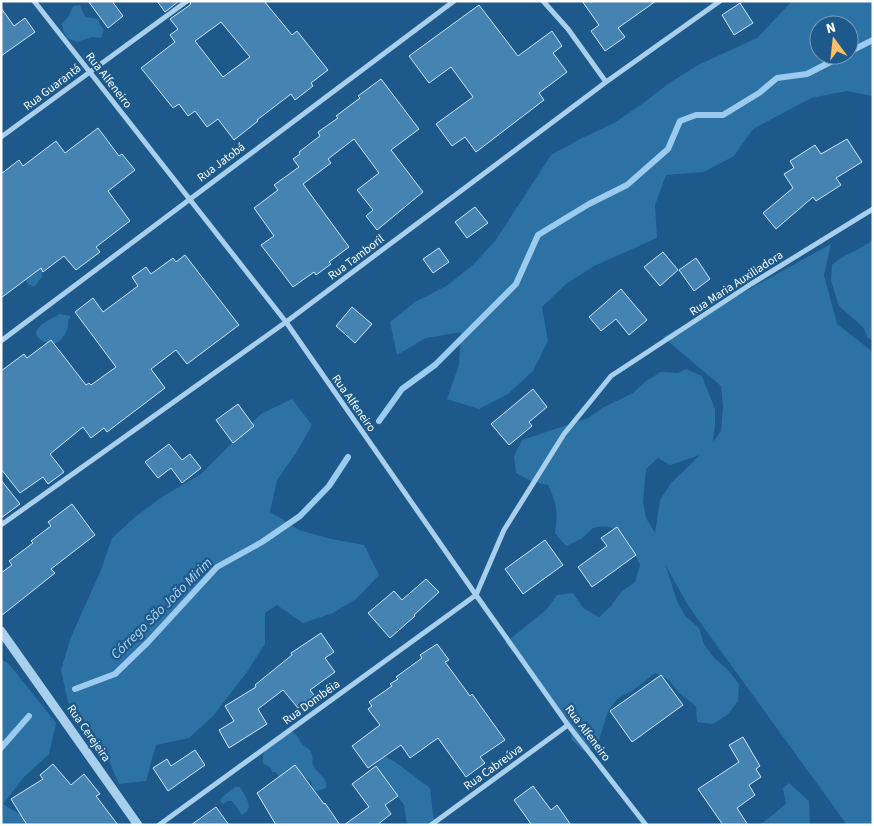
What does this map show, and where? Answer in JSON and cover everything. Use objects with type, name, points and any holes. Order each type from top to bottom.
[{"type":"street","name":"Rua Alfeneiro","points":[[34,1],[286,322],[568,724],[646,825]]},
{"type":"street","name":"Rua Guarantá","points":[[1,137],[188,1]]},
{"type":"street","name":"Rua Jatobá","points":[[1,341],[454,1]]},
{"type":"street","points":[[544,1],[568,29],[606,82]]},
{"type":"street","name":"Rua Tamboril","points":[[1,525],[286,322],[606,82],[720,1]]},
{"type":"street","name":"Rua Maria Auxiliadora","points":[[476,595],[509,522],[564,434],[611,376],[751,284],[873,209]]},
{"type":"street","name":"Rua Dombéia","points":[[159,825],[476,595]]},
{"type":"street","name":"Rua Cerejeira","points":[[1,631],[138,825]]},
{"type":"street","name":"Rua Cabreúva","points":[[431,825],[568,724]]},
{"type":"shaded area","points":[[792,1],[873,1],[873,96],[847,91],[811,98],[753,129],[734,156],[704,172],[666,175],[655,205],[657,238],[594,266],[566,284],[542,307],[548,341],[533,371],[508,394],[479,409],[447,399],[459,365],[461,332],[426,338],[397,355],[390,322],[415,302],[448,285],[473,265],[495,241],[551,155],[614,123],[696,66],[757,38]]},
{"type":"shaded area","points":[[80,5],[85,17],[99,19],[99,23],[104,30],[101,38],[92,37],[77,42],[67,38],[62,24],[69,16],[73,6]]},
{"type":"shaded area","points":[[873,240],[873,341],[867,337],[864,328],[839,306],[831,281],[832,265]]},
{"type":"shaded area","points":[[831,244],[824,275],[837,324],[873,352],[873,825],[847,825],[689,607],[665,564],[677,601],[685,616],[699,628],[704,644],[714,658],[727,669],[739,684],[738,701],[728,714],[713,724],[697,722],[696,706],[679,693],[669,680],[655,673],[632,691],[618,698],[608,711],[598,743],[585,752],[572,740],[568,719],[545,694],[529,665],[505,643],[546,610],[557,595],[573,593],[583,608],[599,617],[611,606],[621,592],[635,582],[640,565],[632,548],[620,533],[609,527],[593,528],[581,539],[566,546],[555,533],[556,508],[548,485],[531,481],[516,473],[514,456],[522,440],[588,418],[602,408],[633,393],[646,381],[661,372],[678,373],[686,369],[702,376],[715,409],[713,442],[721,431],[723,406],[721,386],[663,337]],"holes":[[[700,455],[671,483],[660,500],[655,533],[646,518],[643,502],[646,469],[658,458],[670,465]]]},
{"type":"shaded area","points":[[35,260],[42,269],[42,277],[34,287],[28,284],[24,276]]},
{"type":"shaded area","points":[[59,314],[71,316],[66,332],[55,344],[44,342],[37,336],[37,330]]},
{"type":"shaded area","points":[[292,399],[312,425],[296,453],[277,480],[270,512],[299,530],[331,539],[364,545],[379,575],[356,599],[333,613],[303,623],[277,605],[265,613],[265,644],[247,672],[213,716],[189,738],[156,745],[146,781],[119,784],[106,754],[89,726],[68,702],[61,670],[71,637],[101,570],[112,538],[134,518],[162,497],[201,474],[261,414]]},
{"type":"shaded area","points":[[1,659],[9,664],[56,723],[49,754],[24,777],[3,804],[27,819],[25,825],[1,825]]},
{"type":"shaded area","points":[[288,731],[295,734],[310,751],[313,765],[326,782],[326,788],[317,791],[313,790],[311,781],[303,777],[278,776],[276,772],[272,772],[271,768],[263,763],[264,751],[269,743],[277,736]]},
{"type":"shaded area","points":[[386,757],[430,788],[434,822],[428,825],[407,825],[404,805],[376,766],[378,759]]},
{"type":"shaded area","points":[[789,783],[809,801],[810,825],[760,825],[786,804],[783,788]]},
{"type":"shaded area","points":[[235,787],[240,787],[249,805],[246,812],[242,815],[232,801],[227,801],[223,804],[220,801],[222,797]]},
{"type":"building","points":[[88,1],[112,1],[123,16],[108,28]]},
{"type":"building","points":[[157,1],[179,1],[165,12]]},
{"type":"building","points":[[191,1],[264,1],[292,35],[297,31],[328,70],[311,83],[313,86],[295,100],[291,94],[234,140],[218,119],[207,127],[195,111],[188,116],[179,104],[173,108],[141,68],[175,42],[170,35],[178,29],[170,19],[190,5]],"holes":[[[221,22],[250,57],[223,77],[195,41]]]},
{"type":"building","points":[[582,1],[656,1],[618,28],[625,37],[605,51],[591,31],[599,25]]},
{"type":"building","points":[[740,3],[753,23],[734,35],[722,15]]},
{"type":"building","points":[[479,5],[518,56],[552,31],[562,46],[553,53],[567,72],[539,93],[544,100],[476,152],[465,137],[452,146],[436,124],[473,97],[451,67],[429,83],[409,56]]},
{"type":"building","points":[[1,8],[14,26],[25,18],[35,32],[1,56]]},
{"type":"building","points":[[381,79],[419,129],[391,150],[423,192],[377,230],[366,216],[373,210],[357,190],[379,173],[354,139],[328,159],[331,163],[303,184],[349,247],[329,262],[331,264],[316,275],[314,272],[293,287],[261,245],[274,236],[254,208],[278,190],[274,185],[299,167],[293,159],[320,136],[318,132],[338,118],[336,116],[360,98],[358,96]]},
{"type":"building","points":[[98,128],[119,156],[122,154],[135,170],[108,191],[130,221],[96,247],[100,252],[76,270],[64,256],[43,272],[41,268],[1,298],[1,174],[19,160],[23,166],[56,141],[65,153]]},
{"type":"building","points":[[847,139],[862,162],[836,178],[841,185],[816,201],[813,197],[776,229],[763,213],[793,188],[784,174],[794,168],[790,161],[815,145],[821,154]]},
{"type":"building","points":[[475,207],[488,223],[467,238],[455,222]]},
{"type":"building","points":[[439,248],[449,262],[433,273],[423,259]]},
{"type":"building","points":[[663,252],[678,270],[660,286],[644,267]]},
{"type":"building","points":[[185,255],[239,325],[187,364],[176,350],[151,369],[165,388],[107,432],[104,428],[91,438],[83,427],[50,454],[64,472],[48,484],[43,477],[20,493],[1,469],[1,371],[24,354],[27,358],[51,340],[86,385],[89,383],[91,385],[116,367],[75,312],[93,298],[103,312],[138,286],[132,277],[146,267],[151,274],[173,258],[176,262]]},
{"type":"building","points":[[696,258],[710,279],[694,291],[679,270]]},
{"type":"building","points":[[621,289],[647,320],[629,335],[616,319],[601,331],[589,317]]},
{"type":"building","points":[[352,307],[372,324],[355,343],[336,326]]},
{"type":"building","points":[[533,389],[547,407],[529,422],[532,426],[509,445],[491,424]]},
{"type":"building","points":[[238,404],[254,426],[233,443],[216,420]]},
{"type":"building","points":[[169,444],[182,460],[190,454],[201,468],[182,483],[171,468],[158,478],[145,462]]},
{"type":"building","points":[[1,480],[20,504],[1,518]]},
{"type":"building","points":[[72,504],[95,535],[51,569],[55,573],[1,616],[1,573],[12,565],[9,561],[33,543],[31,541],[51,526],[48,522]]},
{"type":"building","points":[[617,527],[636,555],[592,587],[578,567],[607,546],[601,538]]},
{"type":"building","points":[[545,540],[563,565],[523,594],[505,569]]},
{"type":"building","points":[[426,579],[439,592],[390,638],[368,613],[394,591],[402,600]]},
{"type":"building","points":[[321,633],[334,652],[325,658],[335,672],[310,690],[314,695],[298,708],[283,690],[258,709],[267,724],[229,748],[219,730],[234,721],[225,706],[256,687],[255,685],[292,655],[291,653]]},
{"type":"building","points":[[437,644],[449,660],[445,662],[470,696],[472,694],[505,740],[480,757],[485,763],[466,777],[438,738],[410,758],[401,745],[368,768],[352,746],[380,725],[368,709],[372,706],[369,702],[392,686],[390,684],[398,679],[396,677],[422,658],[420,655]]},
{"type":"building","points":[[661,675],[683,705],[632,742],[610,711]]},
{"type":"building","points":[[743,737],[760,766],[756,769],[761,777],[749,785],[755,795],[737,808],[748,825],[723,825],[698,789],[739,762],[729,745]]},
{"type":"building","points":[[195,750],[205,765],[168,791],[153,768],[167,759],[171,766]]},
{"type":"building","points":[[53,764],[71,785],[84,774],[100,794],[96,796],[118,825],[27,825],[11,799],[43,779],[40,775]]},
{"type":"building","points":[[295,765],[340,825],[276,825],[257,793]]},
{"type":"building","points":[[376,766],[398,796],[385,805],[391,814],[377,825],[344,825],[369,807],[352,784]]},
{"type":"building","points":[[533,786],[551,810],[557,805],[571,825],[530,825],[514,800]]},
{"type":"building","points":[[216,807],[229,825],[191,825]]},
{"type":"waterway","name":"Córrego São João Mirim","points":[[859,47],[873,40]]},
{"type":"waterway","name":"Córrego São João Mirim","points":[[379,421],[402,389],[435,365],[516,284],[538,235],[589,204],[627,185],[668,149],[680,121],[696,115],[723,115],[759,93],[777,78],[807,74],[825,65]]},
{"type":"waterway","name":"Córrego São João Mirim","points":[[75,689],[115,674],[148,642],[217,567],[262,542],[300,516],[329,486],[348,457]]},
{"type":"waterway","name":"Córrego São João Mirim","points":[[1,748],[29,716]]}]
